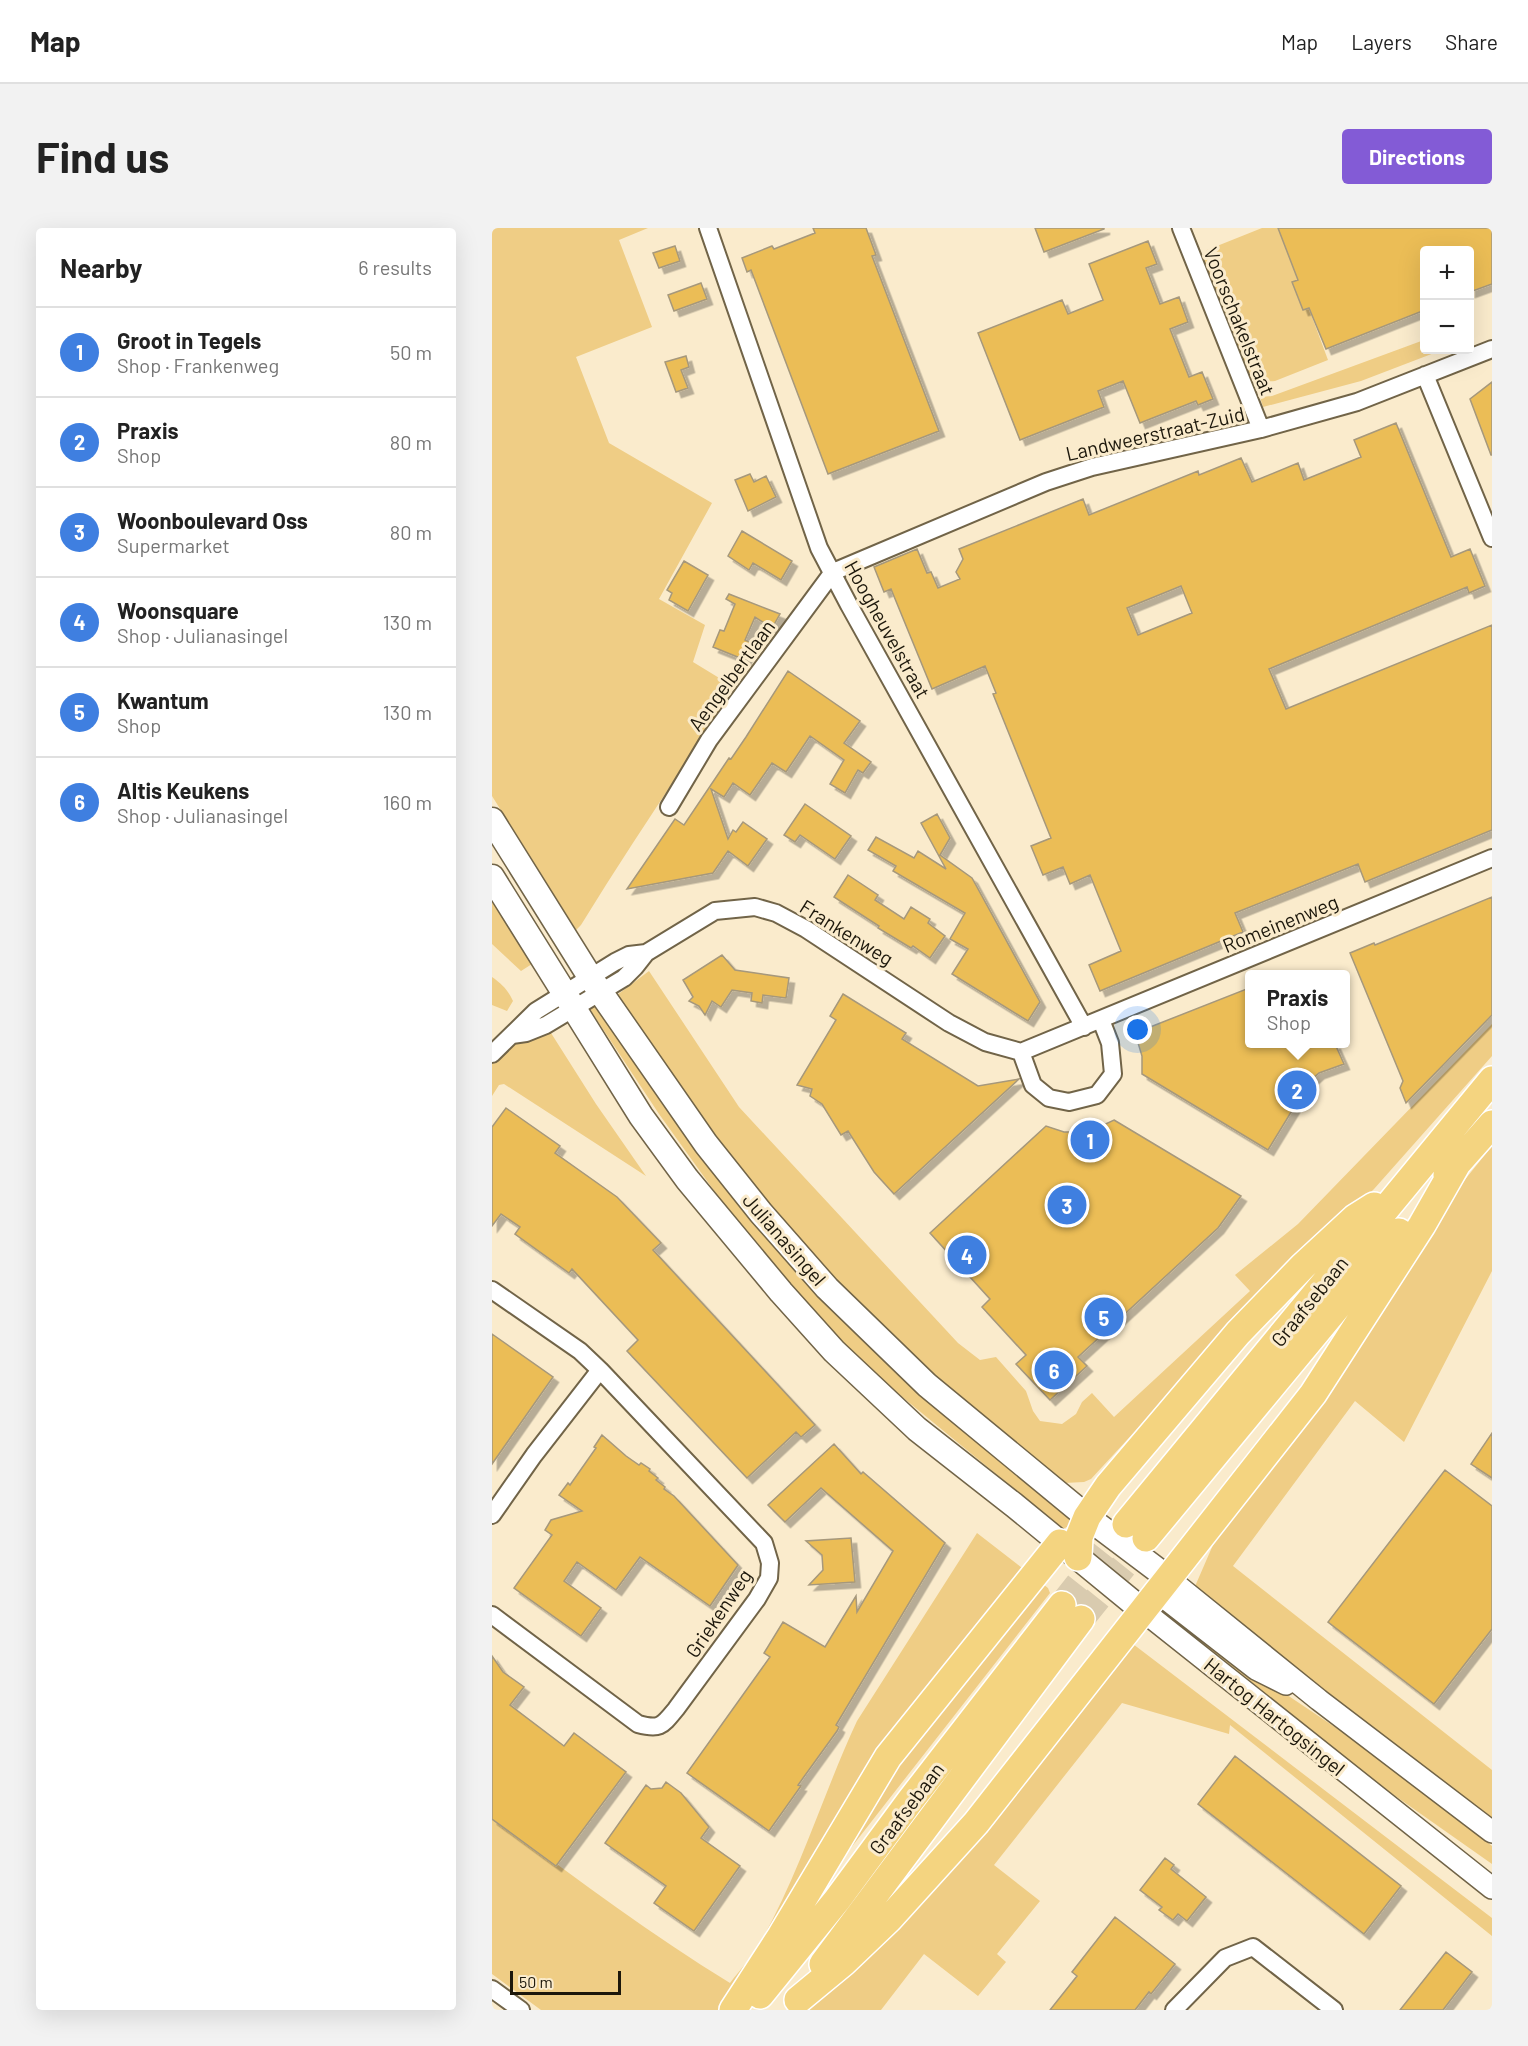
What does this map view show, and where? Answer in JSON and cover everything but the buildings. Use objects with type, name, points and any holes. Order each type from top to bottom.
[{"type":"main road","name":"Julianasingel","points":[[492,820],[595,985],[706,1144],[760,1213],[827,1288],[927,1385],[1076,1539]]},
{"type":"main road","name":"Julianasingel","points":[[492,877],[641,1116],[732,1235],[826,1342],[917,1430],[1156,1593]]},
{"type":"main road","name":"Graafsebaan","points":[[1492,1080],[1401,1189],[1136,1531],[1492,1124]]},
{"type":"main road","points":[[794,2005],[889,1919],[976,1823],[1313,1394],[1422,1225],[1458,1162]]},
{"type":"main road","points":[[733,2010],[782,1936],[888,1757],[1076,1539],[1108,1486],[1238,1334],[1286,1283],[1355,1218],[1401,1189]]},
{"type":"main road","name":"Hartog Hartogsingel","points":[[1076,1539],[1156,1593]]},
{"type":"main road","name":"Graafsebaan","points":[[747,2010],[837,1900],[910,1801],[1072,1612],[903,1856],[794,2005]]},
{"type":"street","name":"Hoogheuvelstraat","points":[[708,228],[819,548],[1084,1027]]},
{"type":"street","name":"Voorschakelstraat","points":[[1181,228],[1261,429]]},
{"type":"street","name":"Landweerstraat-Zuid","points":[[832,572],[1046,482],[1092,467],[1261,429],[1357,402],[1492,349]]},
{"type":"street","points":[[1425,375],[1492,538]]},
{"type":"street","name":"Aengelbertlaan","points":[[669,807],[710,740],[832,572]]},
{"type":"street","name":"Romeinenweg","points":[[1084,1027],[1492,858]]},
{"type":"street","name":"Frankenweg","points":[[570,1000],[595,985],[624,978],[646,952],[716,911],[755,908],[776,913],[806,929],[949,1023],[985,1042],[1021,1052]]},
{"type":"street","points":[[492,1054],[512,1035],[526,1033],[546,1024],[570,1000]]},
{"type":"street","points":[[1084,1027],[1021,1052],[1034,1085],[1049,1098],[1070,1102],[1097,1095],[1113,1074],[1110,1043],[1101,1020]]},
{"type":"street","name":"Griekenweg","points":[[492,1290],[580,1351],[600,1370],[764,1543],[770,1563],[769,1578],[756,1599],[676,1709],[665,1722],[653,1728],[638,1724],[492,1615]]},
{"type":"street","points":[[492,1515],[534,1455],[600,1370]]},
{"type":"street","name":"Hartog Hartogsingel","points":[[1156,1593],[1319,1700],[1492,1832]]},
{"type":"street","name":"Hartog Hartogsingel","points":[[1156,1593],[1492,1888]]},
{"type":"street","points":[[1174,2010],[1225,1958],[1253,1947],[1334,2010]]},
{"type":"street","points":[[492,1989],[521,2010]]},
{"type":"shaded area","points":[[492,228],[648,228],[619,240],[652,327],[576,357],[609,443],[712,503],[659,599],[705,625],[693,662],[734,687],[576,930],[492,796]]},
{"type":"shaded area","points":[[1262,228],[1279,228],[1328,360],[1275,381],[1258,379],[1245,369],[1202,258],[1207,250]]},
{"type":"shaded area","points":[[1420,341],[1420,354],[1432,354],[1361,381],[1263,407],[1260,397],[1272,396]]},
{"type":"shaded area","points":[[492,896],[532,964],[521,971],[492,944]]},
{"type":"shaded area","points":[[649,971],[739,1107],[958,1343],[980,1360],[996,1357],[1026,1391],[1033,1411],[1040,1421],[1062,1424],[1076,1414],[1082,1402],[1092,1393],[1114,1417],[1250,1291],[1235,1275],[1298,1224],[1492,1024],[1492,1056],[1374,1189],[1222,1337],[1091,1479],[1084,1482],[1064,1483],[992,1429],[851,1301],[731,1161],[617,995]]},
{"type":"shaded area","points":[[492,977],[499,982],[513,1001],[507,1011],[492,1005]]},
{"type":"shaded area","points":[[599,1002],[679,1126],[1078,1521],[1063,1529],[839,1345],[776,1272],[659,1114],[589,1008]]},
{"type":"shaded area","points":[[545,1030],[551,1033],[596,1104],[646,1176],[504,1084],[499,1085],[492,1096],[492,1063],[510,1047]]},
{"type":"shaded area","points":[[1492,1146],[1492,1271],[1404,1442],[1355,1401],[1233,1566],[1492,1770],[1492,1822],[1193,1591],[1216,1538],[1434,1218]]},
{"type":"shaded area","points":[[977,1533],[1048,1588],[1050,1593],[843,1858],[733,2010],[541,2010],[492,1974],[492,1815],[609,1902],[730,1983],[757,1948],[774,1916],[857,1721]]},
{"type":"shaded area","points":[[1155,1601],[1193,1632],[1384,1760],[1492,1846],[1492,1864],[1384,1788],[1211,1650],[1151,1609]]},
{"type":"shaded area","points":[[1133,1644],[1492,1918],[1492,1936],[1230,1725],[1229,1734],[1122,1703],[994,1865],[1040,1901],[997,1954],[1006,1962],[978,1996],[924,1954],[881,2010],[809,2010]]},
{"type":"tunnel","points":[[1062,1605],[1126,1524]]},
{"type":"tunnel","points":[[1081,1619],[1146,1538]]},
{"type":"place","name":"Praxis","points":[[1297,1090]]},
{"type":"place","name":"Groot in Tegels","points":[[1090,1140]]},
{"type":"place","name":"Woonboulevard Oss","points":[[1067,1205]]},
{"type":"place","name":"Woonsquare","points":[[967,1255]]},
{"type":"place","name":"Kwantum","points":[[1104,1317]]},
{"type":"place","name":"Altis Keukens","points":[[1054,1370]]}]
